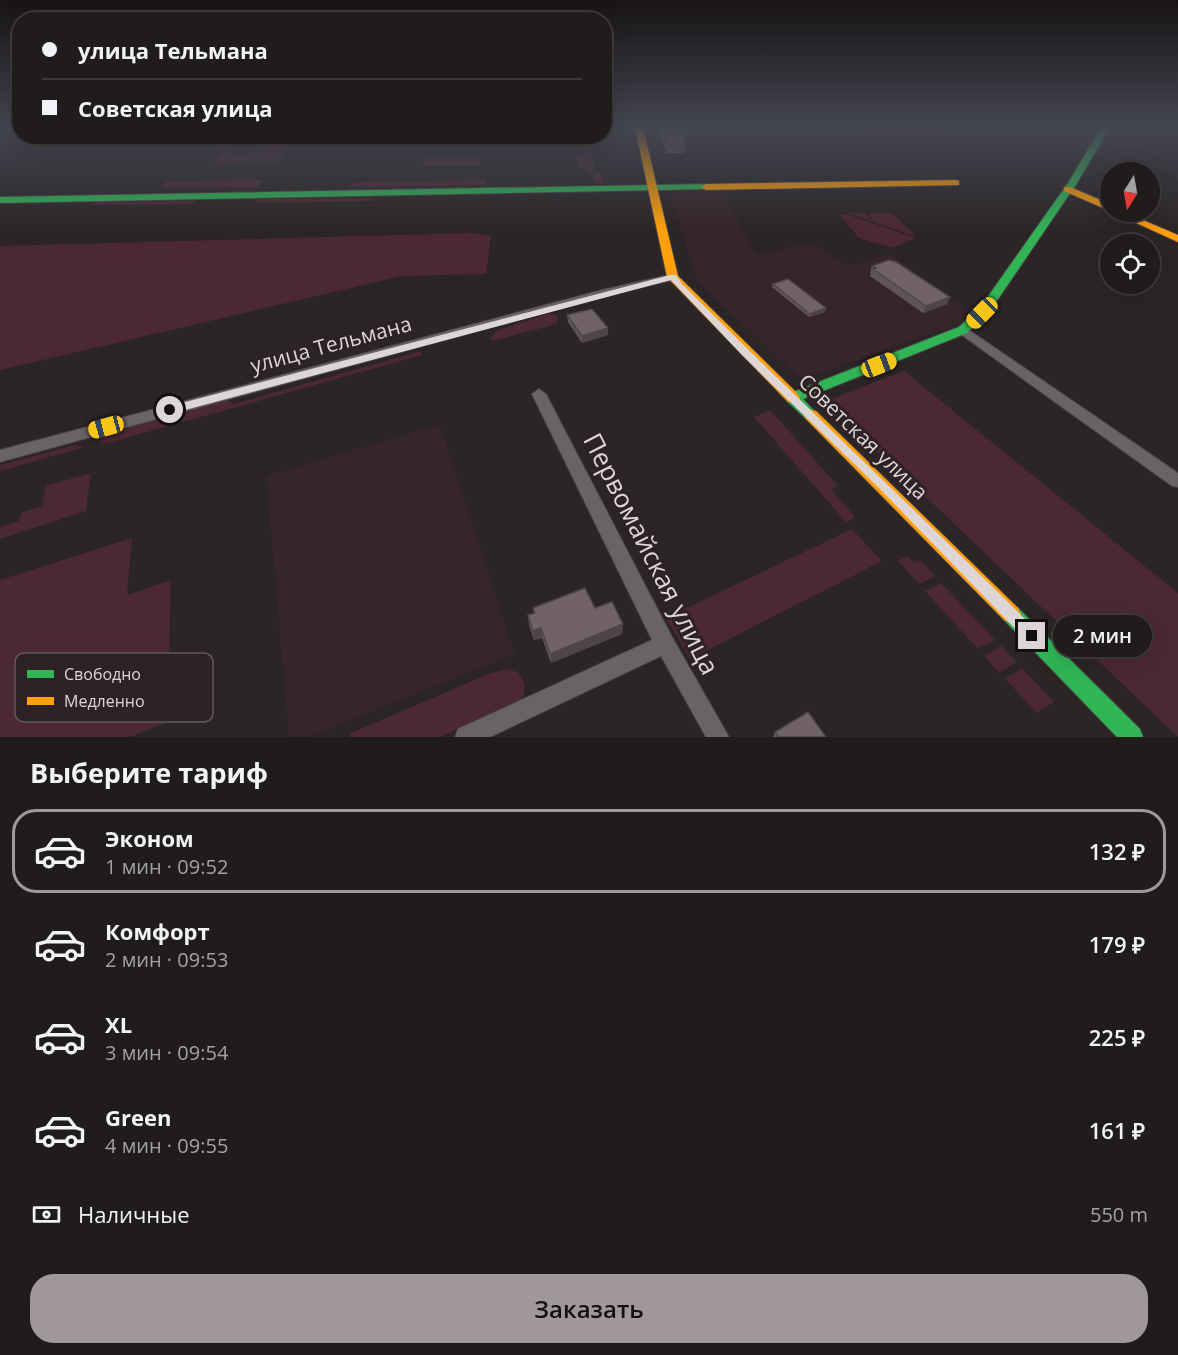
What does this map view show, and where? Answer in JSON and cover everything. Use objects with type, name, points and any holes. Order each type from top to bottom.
[{"type":"main road","name":"Советская улица","points":[[647,162],[673,277],[679,286],[883,484],[1132,737]]},
{"type":"main road","points":[[793,398],[963,330],[986,308],[1084,162]]},
{"type":"main road","points":[[0,200],[956,183]]},
{"type":"main road","points":[[1067,189],[1100,204]]},
{"type":"main road","points":[[1140,222],[1178,239]]},
{"type":"street","name":"улица Тельмана","points":[[0,456],[616,290],[673,277]]},
{"type":"street","points":[[963,330],[1178,481]]},
{"type":"street","name":"Первомайская улица","points":[[539,394],[665,644],[718,737]]},
{"type":"street","points":[[466,737],[665,644]]},
{"type":"shaded area","points":[[423,162],[480,162],[480,165],[422,165]]},
{"type":"shaded area","points":[[577,162],[593,162],[595,173],[602,173],[603,183],[595,184],[593,173],[586,173],[585,168],[578,168]]},
{"type":"shaded area","points":[[486,179],[485,185],[348,187],[354,183]]},
{"type":"shaded area","points":[[265,180],[257,187],[161,188],[165,182]]},
{"type":"shaded area","points":[[724,192],[756,255],[811,242],[850,266],[889,253],[969,311],[961,323],[802,380],[697,282],[671,194]]},
{"type":"shaded area","points":[[374,198],[374,201],[255,203],[258,199]]},
{"type":"shaded area","points":[[196,201],[192,204],[91,205],[97,202]]},
{"type":"shaded area","points":[[848,213],[865,213],[870,220],[872,219],[868,213],[892,213],[917,237]]},
{"type":"shaded area","points":[[839,214],[916,238],[893,248],[859,238]]},
{"type":"shaded area","points":[[468,233],[491,235],[486,274],[402,276],[0,370],[0,246]]},
{"type":"shaded area","points":[[550,313],[557,315],[557,324],[492,341],[490,339],[496,331]]},
{"type":"shaded area","points":[[421,351],[422,355],[104,444],[100,442],[102,431],[225,400],[234,404]]},
{"type":"shaded area","points":[[904,371],[1178,593],[1178,737],[825,401]]},
{"type":"shaded area","points":[[768,411],[772,412],[838,486],[831,489],[856,518],[846,522],[754,417]]},
{"type":"shaded area","points":[[440,424],[515,654],[310,737],[289,737],[266,476]]},
{"type":"shaded area","points":[[75,445],[85,447],[0,471],[0,465]]},
{"type":"shaded area","points":[[91,473],[86,511],[0,539],[0,527],[19,521],[22,512],[42,506],[46,486]]},
{"type":"shaded area","points":[[852,529],[882,561],[690,659],[666,618]]},
{"type":"shaded area","points":[[132,538],[127,595],[171,580],[169,653],[15,653],[15,722],[167,722],[130,737],[0,737],[0,580]]},
{"type":"shaded area","points":[[907,556],[914,563],[921,560],[935,576],[919,584],[898,561]]},
{"type":"shaded area","points":[[941,583],[995,640],[978,649],[925,591]]},
{"type":"shaded area","points":[[1001,646],[1017,662],[999,673],[984,656]]},
{"type":"shaded area","points":[[1022,668],[1054,702],[1037,713],[1005,679]]},
{"type":"shaded area","points":[[506,669],[518,672],[525,684],[523,698],[441,737],[348,737],[351,733],[486,675]]},
{"type":"building","points":[[889,260],[896,262],[950,297],[926,306],[873,269],[876,268],[872,266]]},
{"type":"building","points":[[788,279],[826,308],[810,314],[773,284]]},
{"type":"building","points":[[592,309],[608,328],[582,336],[567,315]]},
{"type":"building","points":[[585,588],[595,608],[612,602],[623,624],[550,654],[541,628],[533,631],[528,615],[535,613],[533,608]]},
{"type":"building","points":[[808,712],[826,737],[779,737],[775,732]]},
{"type":"traffic: fast","points":[[811,415],[793,398],[963,330],[986,308],[1084,162]]},
{"type":"traffic: fast","points":[[0,200],[706,187]]},
{"type":"traffic: fast","points":[[1011,614],[1132,737]]},
{"type":"traffic: slow","points":[[647,162],[673,277],[793,398]]},
{"type":"traffic: slow","points":[[706,187],[956,183]]},
{"type":"traffic: slow","points":[[1067,189],[1100,204]]},
{"type":"traffic: slow","points":[[1140,222],[1178,239]]},
{"type":"traffic: slow","points":[[811,415],[1011,614]]},
{"type":"route","points":[[170,410],[656,279],[673,277],[679,286],[746,354],[883,484],[1032,636]]}]
